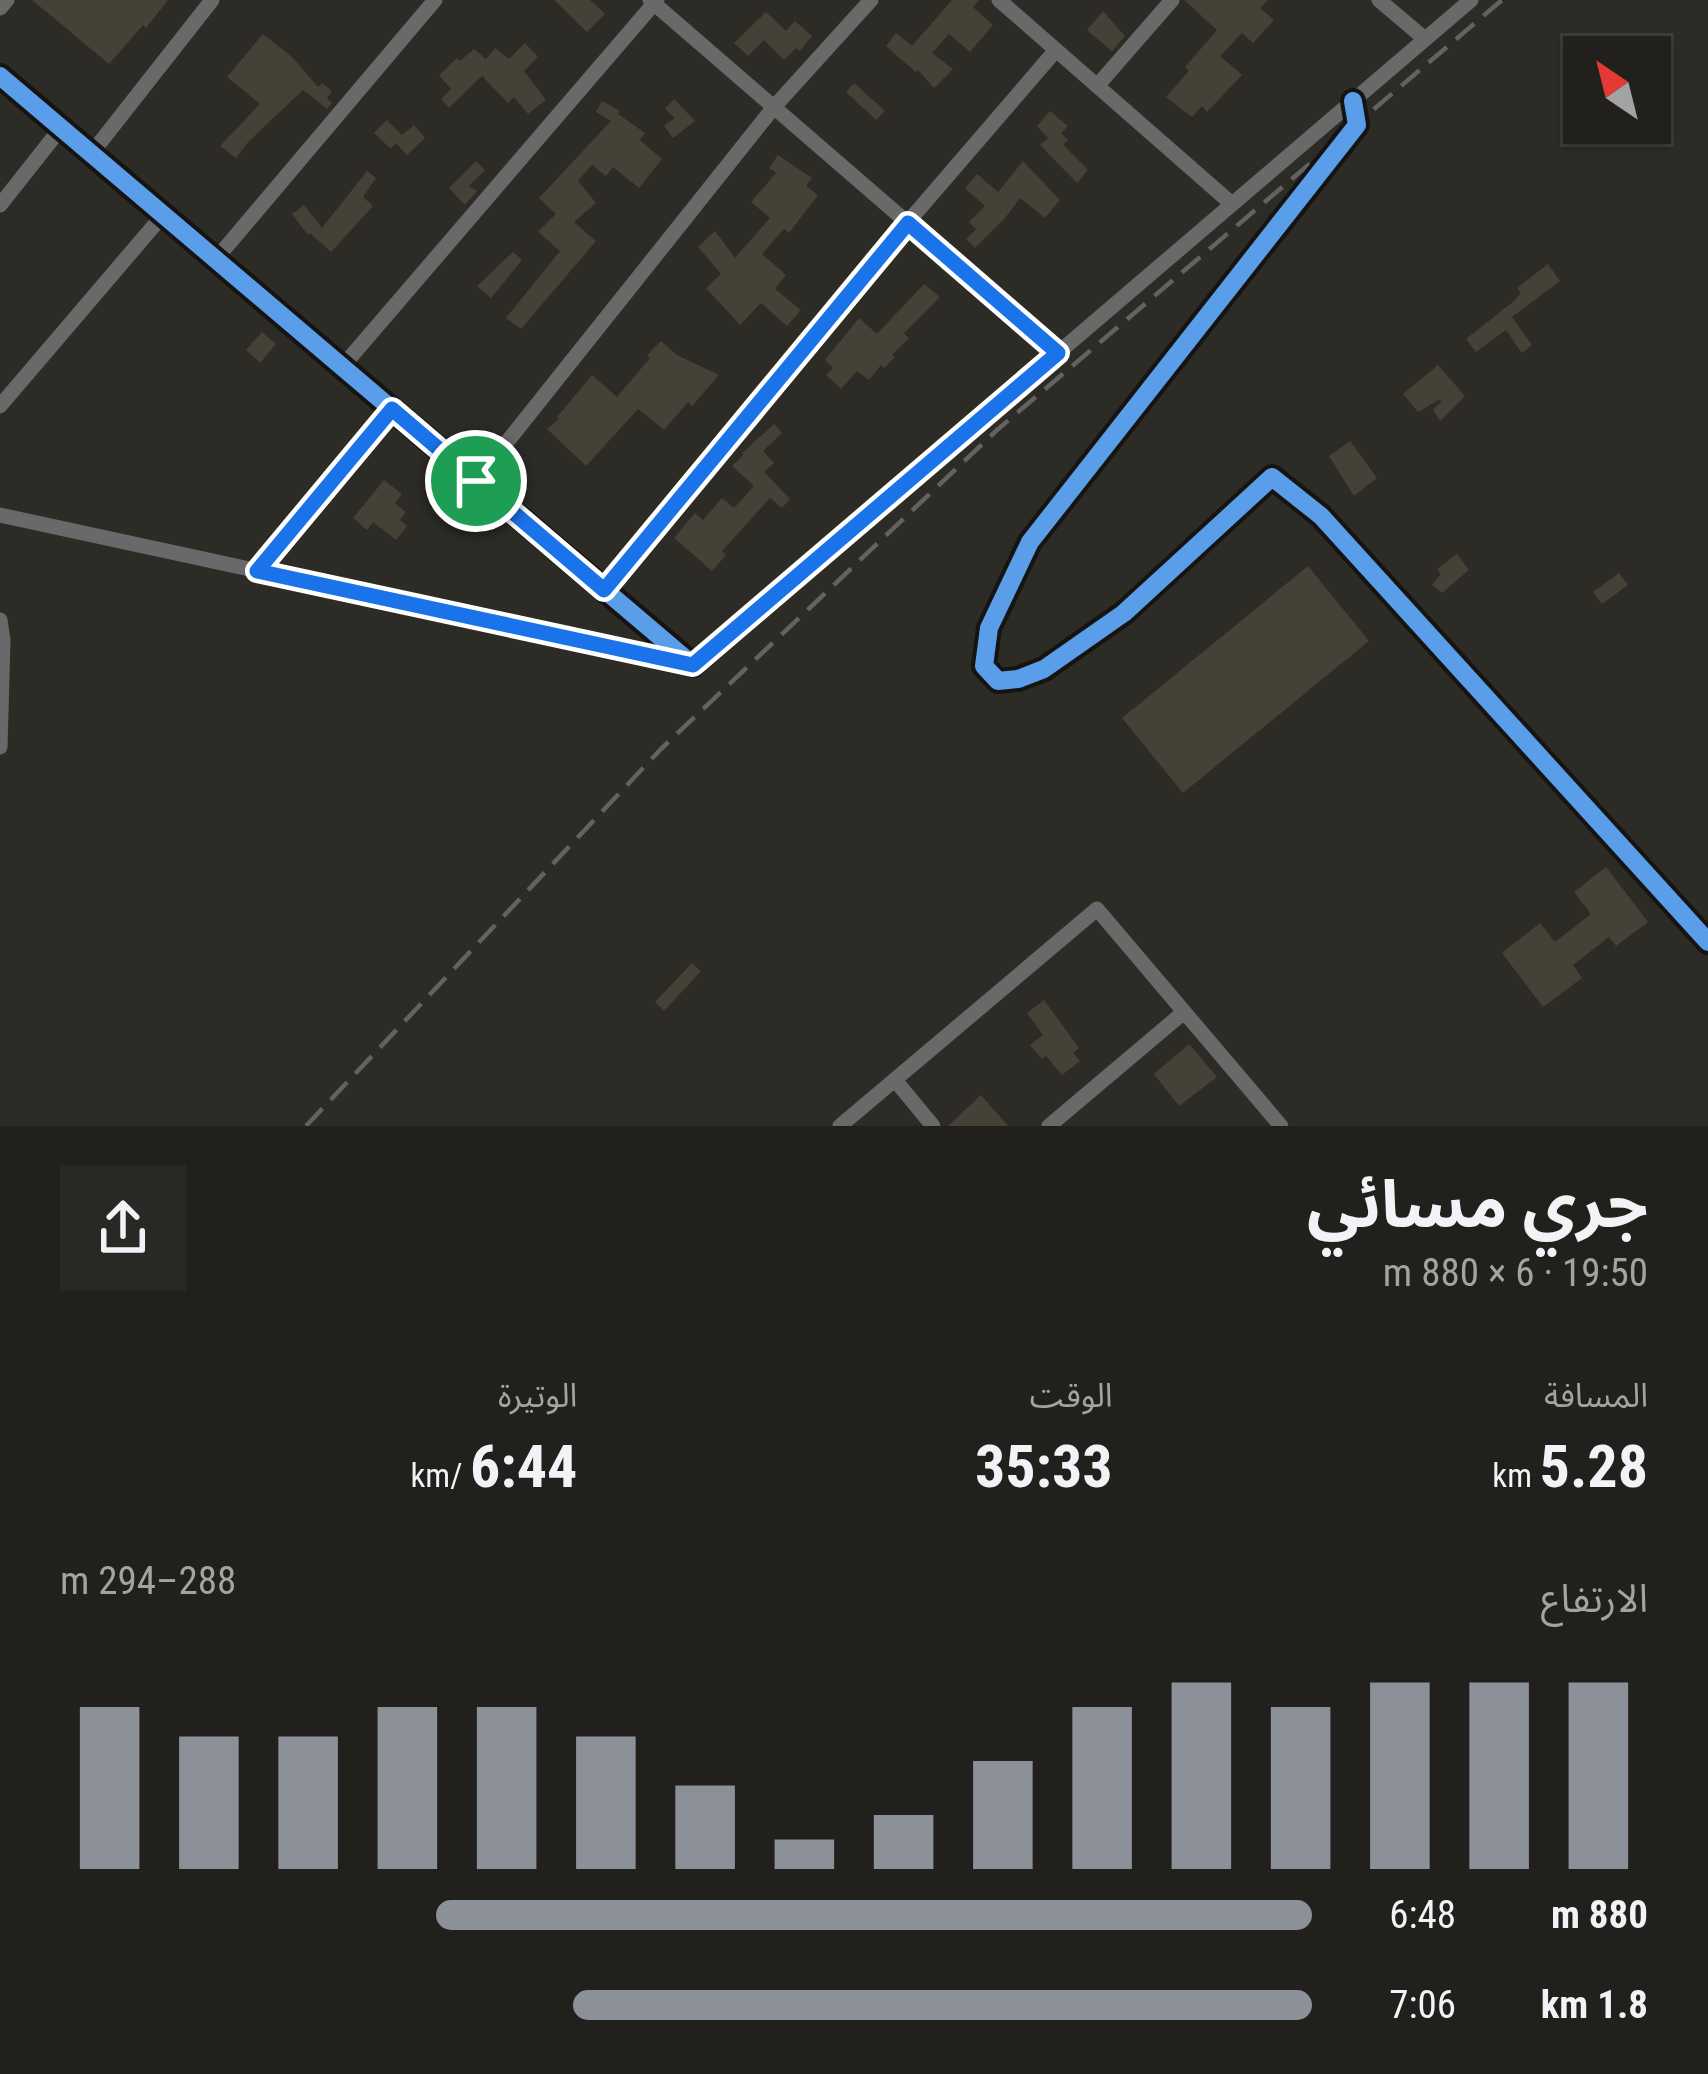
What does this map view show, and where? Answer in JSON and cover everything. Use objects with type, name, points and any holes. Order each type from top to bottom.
[{"type":"street","points":[[0,8],[7,0]]},
{"type":"street","points":[[92,154],[212,0]]},
{"type":"street","points":[[216,259],[435,0]]},
{"type":"street","points":[[476,481],[774,107],[871,0]]},
{"type":"street","points":[[1097,86],[1172,0]]},
{"type":"street","points":[[1380,0],[1425,39]]},
{"type":"street","points":[[693,665],[1471,0]]},
{"type":"street","points":[[342,367],[654,1],[1058,353]]},
{"type":"street","points":[[1010,4],[1232,204]]},
{"type":"street","points":[[604,590],[1056,50]]},
{"type":"street","points":[[0,76],[693,665]]},
{"type":"street","points":[[1353,101],[1357,125],[1030,542],[988,628],[984,666],[998,681],[1018,679],[1068,655],[1124,613],[1272,477],[1321,516],[1708,942]]},
{"type":"street","points":[[0,205],[62,128]]},
{"type":"street","points":[[0,406],[163,214]]},
{"type":"street","points":[[257,571],[392,409]]},
{"type":"street","points":[[0,515],[693,665]]},
{"type":"street","points":[[0,620],[0,747]]},
{"type":"street","points":[[840,1126],[1097,909],[1270,1122]]},
{"type":"street","points":[[1049,1126],[1184,1012]]},
{"type":"street","points":[[895,1080],[934,1126]]},
{"type":"building","points":[[32,0],[168,0],[109,64]]},
{"type":"building","points":[[554,0],[590,0],[605,14],[587,32]]},
{"type":"building","points":[[952,0],[979,0],[973,7],[993,25],[970,52],[949,34],[932,53],[953,69],[934,88],[886,46],[896,33],[912,46]]},
{"type":"building","points":[[1184,0],[1268,0],[1260,8],[1274,20],[1253,43],[1242,33],[1220,56],[1242,75],[1207,112],[1202,106],[1192,117],[1166,97],[1217,30]]},
{"type":"building","points":[[1103,11],[1125,36],[1112,51],[1087,30]]},
{"type":"building","points":[[766,12],[786,31],[795,21],[812,36],[784,60],[764,40],[748,56],[734,43]]},
{"type":"building","points":[[263,34],[318,87],[322,83],[332,91],[327,98],[332,103],[327,109],[303,90],[236,158],[220,146],[260,104],[227,77]]},
{"type":"building","points":[[525,43],[538,57],[524,71],[546,100],[528,114],[514,97],[508,103],[482,76],[449,108],[441,99],[451,89],[439,75],[457,58],[460,61],[474,49],[486,59],[495,48],[509,59]]},
{"type":"building","points":[[854,83],[885,111],[876,120],[846,92]]},
{"type":"building","points":[[674,99],[695,121],[673,138],[664,126],[675,118],[665,109]]},
{"type":"building","points":[[602,101],[645,133],[640,140],[662,159],[639,188],[613,167],[606,176],[592,165],[578,181],[596,203],[574,222],[596,241],[521,329],[506,318],[560,251],[538,232],[556,214],[539,198],[611,121],[596,112]]},
{"type":"building","points":[[1050,111],[1068,126],[1061,133],[1068,140],[1063,145],[1088,170],[1077,183],[1040,145],[1048,138],[1037,126]]},
{"type":"building","points":[[387,120],[402,135],[414,125],[425,138],[407,155],[396,143],[391,149],[374,133]]},
{"type":"building","points":[[778,155],[812,178],[806,186],[818,195],[789,233],[784,229],[762,254],[786,275],[775,289],[801,310],[787,326],[761,303],[740,325],[706,288],[721,274],[698,247],[715,231],[735,258],[770,218],[751,202],[776,173],[769,168]]},
{"type":"building","points":[[476,161],[485,170],[469,186],[477,191],[465,205],[449,188]]},
{"type":"building","points":[[1023,161],[1060,200],[1045,218],[1020,198],[975,248],[966,239],[976,229],[969,222],[985,206],[965,188],[977,174],[998,192]]},
{"type":"building","points":[[367,171],[376,178],[363,197],[373,206],[331,252],[308,235],[292,214],[304,205],[322,228]]},
{"type":"building","points":[[513,252],[522,260],[491,298],[477,286]]},
{"type":"building","points":[[1548,264],[1560,281],[1512,317],[1532,345],[1522,353],[1506,330],[1476,352],[1466,339],[1514,301],[1521,293],[1517,288]]},
{"type":"building","points":[[924,284],[940,297],[904,333],[909,338],[892,355],[895,357],[869,380],[857,371],[841,389],[826,375],[833,368],[825,360],[859,318],[877,334]]},
{"type":"building","points":[[262,332],[276,344],[260,363],[246,350]]},
{"type":"building","points":[[661,341],[677,355],[719,375],[664,430],[638,409],[586,466],[547,429],[592,375],[617,397]]},
{"type":"building","points":[[1438,365],[1465,396],[1440,421],[1433,410],[1440,399],[1418,412],[1403,394]]},
{"type":"building","points":[[774,424],[782,433],[763,451],[774,463],[764,472],[790,499],[782,508],[770,498],[722,551],[726,555],[712,571],[674,538],[695,513],[703,520],[722,498],[734,508],[754,486],[732,466]]},
{"type":"building","points":[[1350,441],[1377,478],[1354,496],[1329,456]]},
{"type":"building","points":[[384,480],[402,494],[395,503],[406,512],[400,520],[407,526],[396,540],[373,522],[367,530],[353,518]]},
{"type":"building","points":[[1457,554],[1469,570],[1442,593],[1432,585],[1441,574],[1437,569]]},
{"type":"building","points":[[1308,566],[1369,641],[1183,793],[1122,718]]},
{"type":"building","points":[[1619,573],[1628,585],[1602,604],[1593,592]]},
{"type":"building","points":[[1606,867],[1648,922],[1616,946],[1609,937],[1573,965],[1582,978],[1543,1007],[1502,953],[1540,923],[1555,942],[1591,914],[1574,892]]},
{"type":"building","points":[[692,963],[701,971],[664,1011],[655,1002]]},
{"type":"building","points":[[1044,1000],[1079,1048],[1073,1053],[1080,1061],[1062,1075],[1030,1045],[1043,1035],[1027,1013]]},
{"type":"building","points":[[1189,1044],[1217,1077],[1179,1106],[1154,1074]]},
{"type":"building","points":[[981,1095],[1008,1126],[948,1126]]},
{"type":"railway","points":[[306,1126],[661,749],[997,430],[1502,0]]},
{"type":"cycle path","points":[[0,76],[693,665]]},
{"type":"cycle path","points":[[1353,101],[1357,125],[1030,542],[989,628],[984,666],[998,681],[1044,669],[1124,613],[1272,477],[1321,516],[1708,942]]},
{"type":"route","points":[[908,223],[1058,353],[693,665],[257,571],[392,409],[476,481],[604,590],[908,223]]}]
